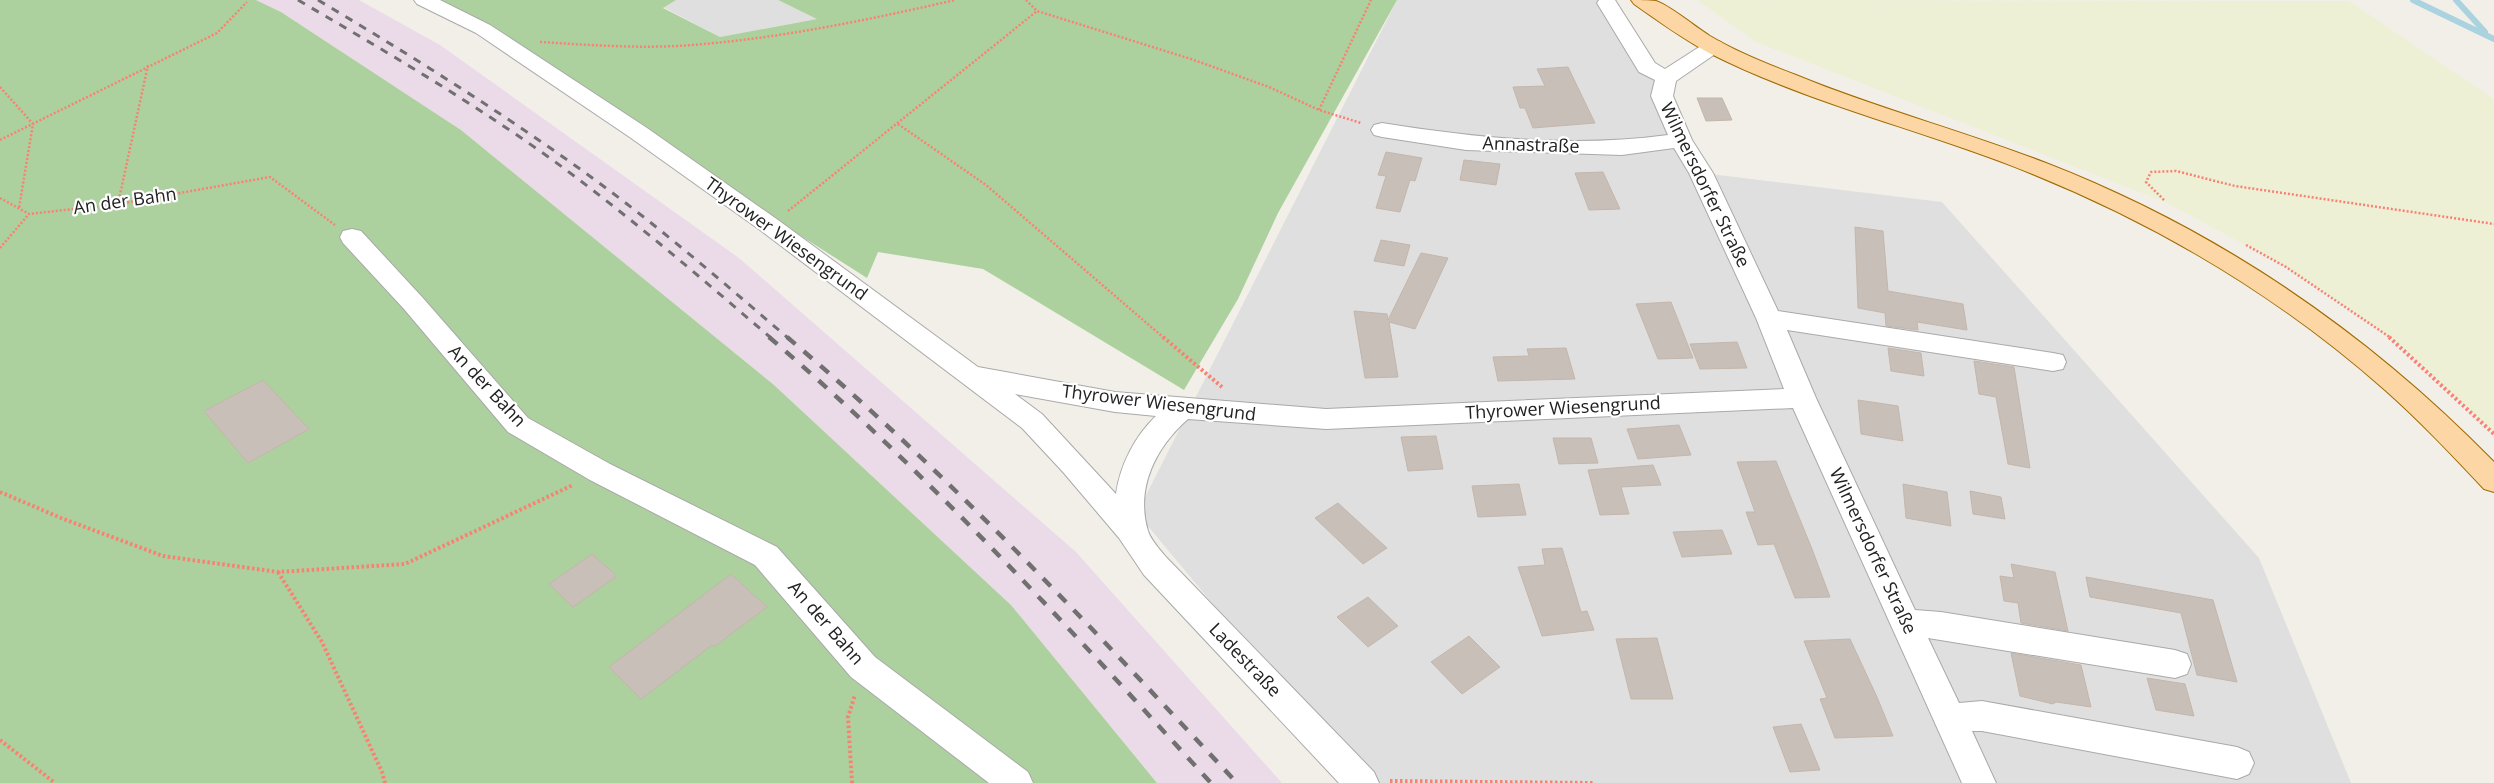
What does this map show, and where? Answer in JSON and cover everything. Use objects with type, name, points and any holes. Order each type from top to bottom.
[{"type":"main road","points":[[1640,0],[1714,46],[1815,90],[2055,175],[2136,211],[2197,243],[2273,289],[2354,348],[2426,410],[2494,481]]},
{"type":"street","name":"Thyrower Wiesengrund","points":[[424,0],[482,29],[639,132],[769,225],[968,373],[1013,384],[1106,400],[1188,410],[1326,419],[1802,398]]},
{"type":"street","name":"Wilmersdorfer Straße","points":[[1607,3],[1647,67],[1666,78]]},
{"type":"street","name":"Wilmersdorfer Straße","points":[[1714,46],[1666,78],[1662,96],[1681,140],[1702,173],[1769,318],[1802,398],[1979,783]]},
{"type":"street","name":"Annastraße","points":[[1382,130],[1466,143],[1613,148],[1681,140]]},
{"type":"street","name":"An der Bahn","points":[[352,237],[413,303],[518,424],[600,472],[766,556],[863,667],[1016,783]]},
{"type":"street","points":[[1769,318],[2053,362]]},
{"type":"street","name":"Ladestraße","points":[[968,373],[1032,421],[1073,464],[1134,537],[1155,566],[1361,782]]},
{"type":"street","points":[[1134,537],[1130,503],[1133,477],[1147,443],[1188,410]]},
{"type":"street","points":[[1907,624],[1941,625],[2176,664]]},
{"type":"street","points":[[1950,718],[1982,716],[2236,763]]},
{"type":"path","points":[[536,41],[611,46],[692,45],[846,26],[955,0]]},
{"type":"path","points":[[1026,0],[1037,11],[1191,59],[1269,87],[1319,110],[1382,130]]},
{"type":"path","points":[[1319,110],[1371,0]]},
{"type":"path","points":[[0,140],[148,65],[217,33],[247,2]]},
{"type":"path","points":[[769,225],[898,124],[1037,11]]},
{"type":"path","points":[[118,204],[148,65]]},
{"type":"path","points":[[0,87],[33,124]]},
{"type":"path","points":[[19,208],[33,124]]},
{"type":"path","points":[[898,124],[986,185],[1254,414]]},
{"type":"path","points":[[2165,202],[2146,182],[2150,172],[2176,171],[2235,186],[2494,224]]},
{"type":"path","name":"An der Bahn","points":[[29,214],[118,204],[270,177],[352,237]]},
{"type":"path","points":[[0,198],[29,214],[0,248]]},
{"type":"path","points":[[2243,244],[2286,267],[2397,342],[2494,434]]},
{"type":"path","points":[[0,492],[61,518],[163,556],[278,572],[405,564],[600,472]]},
{"type":"path","points":[[278,572],[322,642],[382,772],[385,783]]},
{"type":"path","points":[[852,783],[848,717],[863,667]]},
{"type":"path","points":[[0,740],[55,783]]},
{"type":"path","points":[[1361,782],[1595,783]]},
{"type":"shaded area","points":[[256,0],[359,0],[440,45],[739,258],[1076,552],[1282,783],[1157,783],[1011,605],[774,385],[461,130],[281,12]]},
{"type":"shaded area","points":[[676,0],[778,0],[818,19],[720,37],[663,7]]},
{"type":"shaded area","points":[[1397,0],[1605,0],[1666,78],[1702,173],[1942,202],[2259,558],[2351,783],[1362,783],[1137,513]]},
{"type":"green space","points":[[0,0],[256,0],[281,12],[461,130],[774,385],[1011,605],[1157,783],[0,783]]},
{"type":"green space","points":[[422,0],[676,0],[663,8],[720,37],[817,19],[778,0],[1397,0],[1278,213],[1238,299],[1184,390],[983,269],[878,252],[867,278],[639,133]]},
{"type":"green space","points":[[1697,0],[2349,1],[2494,99],[2494,434],[2397,342],[2286,267],[2165,202],[1756,42]]},
{"type":"building","points":[[1568,67],[1595,123],[1533,128],[1525,108],[1520,108],[1513,87],[1545,86],[1537,69]]},
{"type":"building","points":[[1697,98],[1722,98],[1732,120],[1706,121]]},
{"type":"building","points":[[1386,152],[1422,158],[1415,181],[1410,180],[1400,212],[1376,208],[1386,176],[1378,175]]},
{"type":"building","points":[[1464,160],[1500,164],[1496,185],[1460,180]]},
{"type":"building","points":[[1603,172],[1620,209],[1589,210],[1575,173]]},
{"type":"building","points":[[1855,227],[1883,231],[1888,291],[1963,304],[1967,330],[1917,322],[1918,330],[1886,326],[1885,313],[1858,308]]},
{"type":"building","points":[[1381,240],[1410,245],[1404,266],[1374,261]]},
{"type":"building","points":[[1421,253],[1448,258],[1415,329],[1389,322],[1398,377],[1365,378],[1354,311],[1387,314],[1388,320]]},
{"type":"building","points":[[1671,302],[1693,358],[1658,359],[1636,304]]},
{"type":"building","points":[[1737,342],[1747,368],[1700,369],[1690,344]]},
{"type":"building","points":[[1566,348],[1575,379],[1498,381],[1493,357],[1529,356],[1527,349]]},
{"type":"building","points":[[1888,348],[1921,353],[1924,376],[1891,371]]},
{"type":"building","points":[[1974,361],[2014,367],[2030,468],[2008,464],[1996,397],[1979,394]]},
{"type":"building","points":[[263,380],[309,429],[248,463],[204,411]]},
{"type":"building","points":[[1858,400],[1898,406],[1903,441],[1861,434]]},
{"type":"building","points":[[1679,425],[1691,455],[1638,459],[1627,429]]},
{"type":"building","points":[[1436,436],[1443,469],[1408,471],[1401,437]]},
{"type":"building","points":[[1553,438],[1591,438],[1598,463],[1559,464]]},
{"type":"building","points":[[1776,461],[1830,597],[1795,598],[1774,544],[1758,545],[1746,512],[1755,512],[1737,462]]},
{"type":"building","points":[[1653,465],[1661,485],[1621,487],[1629,514],[1600,515],[1588,470]]},
{"type":"building","points":[[1519,484],[1526,515],[1478,517],[1472,486]]},
{"type":"building","points":[[1903,484],[1947,492],[1951,526],[1906,518]]},
{"type":"building","points":[[1970,491],[2001,497],[2005,519],[1973,514]]},
{"type":"building","points":[[1338,503],[1387,548],[1363,564],[1315,518]]},
{"type":"building","points":[[1722,530],[1732,554],[1682,557],[1673,532]]},
{"type":"building","points":[[1562,548],[1581,612],[1587,611],[1594,630],[1542,636],[1518,567],[1545,565],[1542,549]]},
{"type":"building","points":[[592,554],[617,576],[573,607],[549,584]]},
{"type":"building","points":[[2011,564],[2055,572],[2068,631],[2021,623],[2018,603],[2004,601],[2000,576],[2014,578]]},
{"type":"building","points":[[731,574],[767,607],[714,647],[712,645],[641,699],[609,667]]},
{"type":"building","points":[[2086,577],[2213,600],[2237,682],[2197,675],[2181,613],[2090,597]]},
{"type":"building","points":[[1368,597],[1398,626],[1368,647],[1337,617]]},
{"type":"building","points":[[1469,636],[1500,667],[1462,694],[1431,662]]},
{"type":"building","points":[[1657,638],[1673,699],[1631,699],[1616,639]]},
{"type":"building","points":[[1850,639],[1893,736],[1835,738],[1820,699],[1827,698],[1804,641]]},
{"type":"building","points":[[2011,653],[2081,665],[2091,707],[2056,702],[2053,704],[2020,696]]},
{"type":"building","points":[[2147,678],[2185,684],[2194,716],[2156,710]]},
{"type":"building","points":[[1801,724],[1820,770],[1790,772],[1773,727]]},
{"type":"waterway","points":[[2413,0],[2494,39]]},
{"type":"waterway","points":[[2456,0],[2485,32]]},
{"type":"railway","points":[[298,0],[460,98],[554,161],[637,225],[771,338]]},
{"type":"railway","points":[[318,0],[447,79],[601,184],[656,227],[788,338]]},
{"type":"railway","points":[[769,337],[828,389],[942,497],[1105,667],[1211,783]]},
{"type":"railway","points":[[787,337],[905,442],[962,497],[1129,667],[1237,783]]}]
